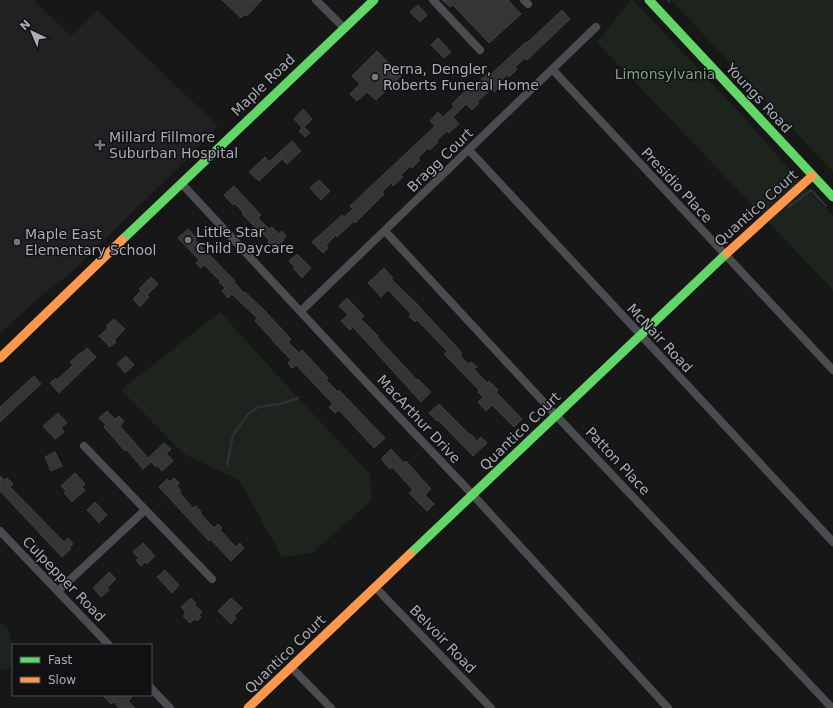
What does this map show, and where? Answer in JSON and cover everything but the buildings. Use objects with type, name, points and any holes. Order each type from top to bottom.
[{"type":"street","points":[[316,0],[344,28]]},
{"type":"street","name":"Maple Road","points":[[0,358],[374,0]]},
{"type":"street","points":[[433,0],[480,50]]},
{"type":"street","name":"Youngs Road","points":[[649,0],[833,198]]},
{"type":"street","name":"Bragg Court","points":[[301,311],[596,27]]},
{"type":"street","name":"Presidio Place","points":[[552,70],[833,370]]},
{"type":"street","name":"McNair Road","points":[[469,150],[833,542]]},
{"type":"street","name":"Quantico Court","points":[[248,708],[640,335],[812,176]]},
{"type":"street","name":"MacArthur Drive","points":[[182,184],[473,495],[668,708]]},
{"type":"street","name":"Patton Place","points":[[385,231],[832,708]]},
{"type":"street","points":[[84,446],[212,579]]},
{"type":"street","points":[[58,591],[145,510]]},
{"type":"street","name":"Culpepper Road","points":[[0,531],[108,644]]},
{"type":"street","name":"Belvoir Road","points":[[375,587],[491,708]]},
{"type":"street","points":[[291,667],[331,708]]},
{"type":"street","points":[[152,689],[170,708]]},
{"type":"shaded area","name":"Millard Fillmore Suburban Hospital","points":[[0,0],[34,0],[71,36],[97,10],[218,126],[183,163],[67,276],[38,298],[0,334]]},
{"type":"green space","name":"Limonsylvania","points":[[631,0],[633,0],[742,115],[795,176],[833,216],[833,290],[597,42]]},
{"type":"green space","points":[[671,0],[833,0],[833,172]]},
{"type":"green space","points":[[220,312],[370,474],[372,500],[312,553],[282,557],[239,480],[184,454],[121,390]]},
{"type":"green space","points":[[0,622],[9,630],[12,648],[12,666],[0,670]]},
{"type":"waterway","points":[[789,207],[811,190],[826,206]]},
{"type":"waterway","points":[[227,465],[233,435],[248,414],[258,407],[280,404],[298,398]]},
{"type":"traffic: fast","points":[[122,240],[374,0]]},
{"type":"traffic: fast","points":[[649,0],[833,197]]},
{"type":"traffic: fast","points":[[410,554],[727,253]]},
{"type":"traffic: slow","points":[[727,253],[812,176]]},
{"type":"traffic: slow","points":[[0,358],[122,240]]},
{"type":"traffic: slow","points":[[248,708],[410,554]]},
{"type":"place","name":"Perna, Dengler, Roberts Funeral Home","points":[[375,77]]},
{"type":"place","name":"Millard Fillmore Suburban Hospital","points":[[100,145]]},
{"type":"place","name":"Little Star Child Daycare","points":[[188,240]]},
{"type":"place","name":"Maple East Elementary School","points":[[17,242]]}]
